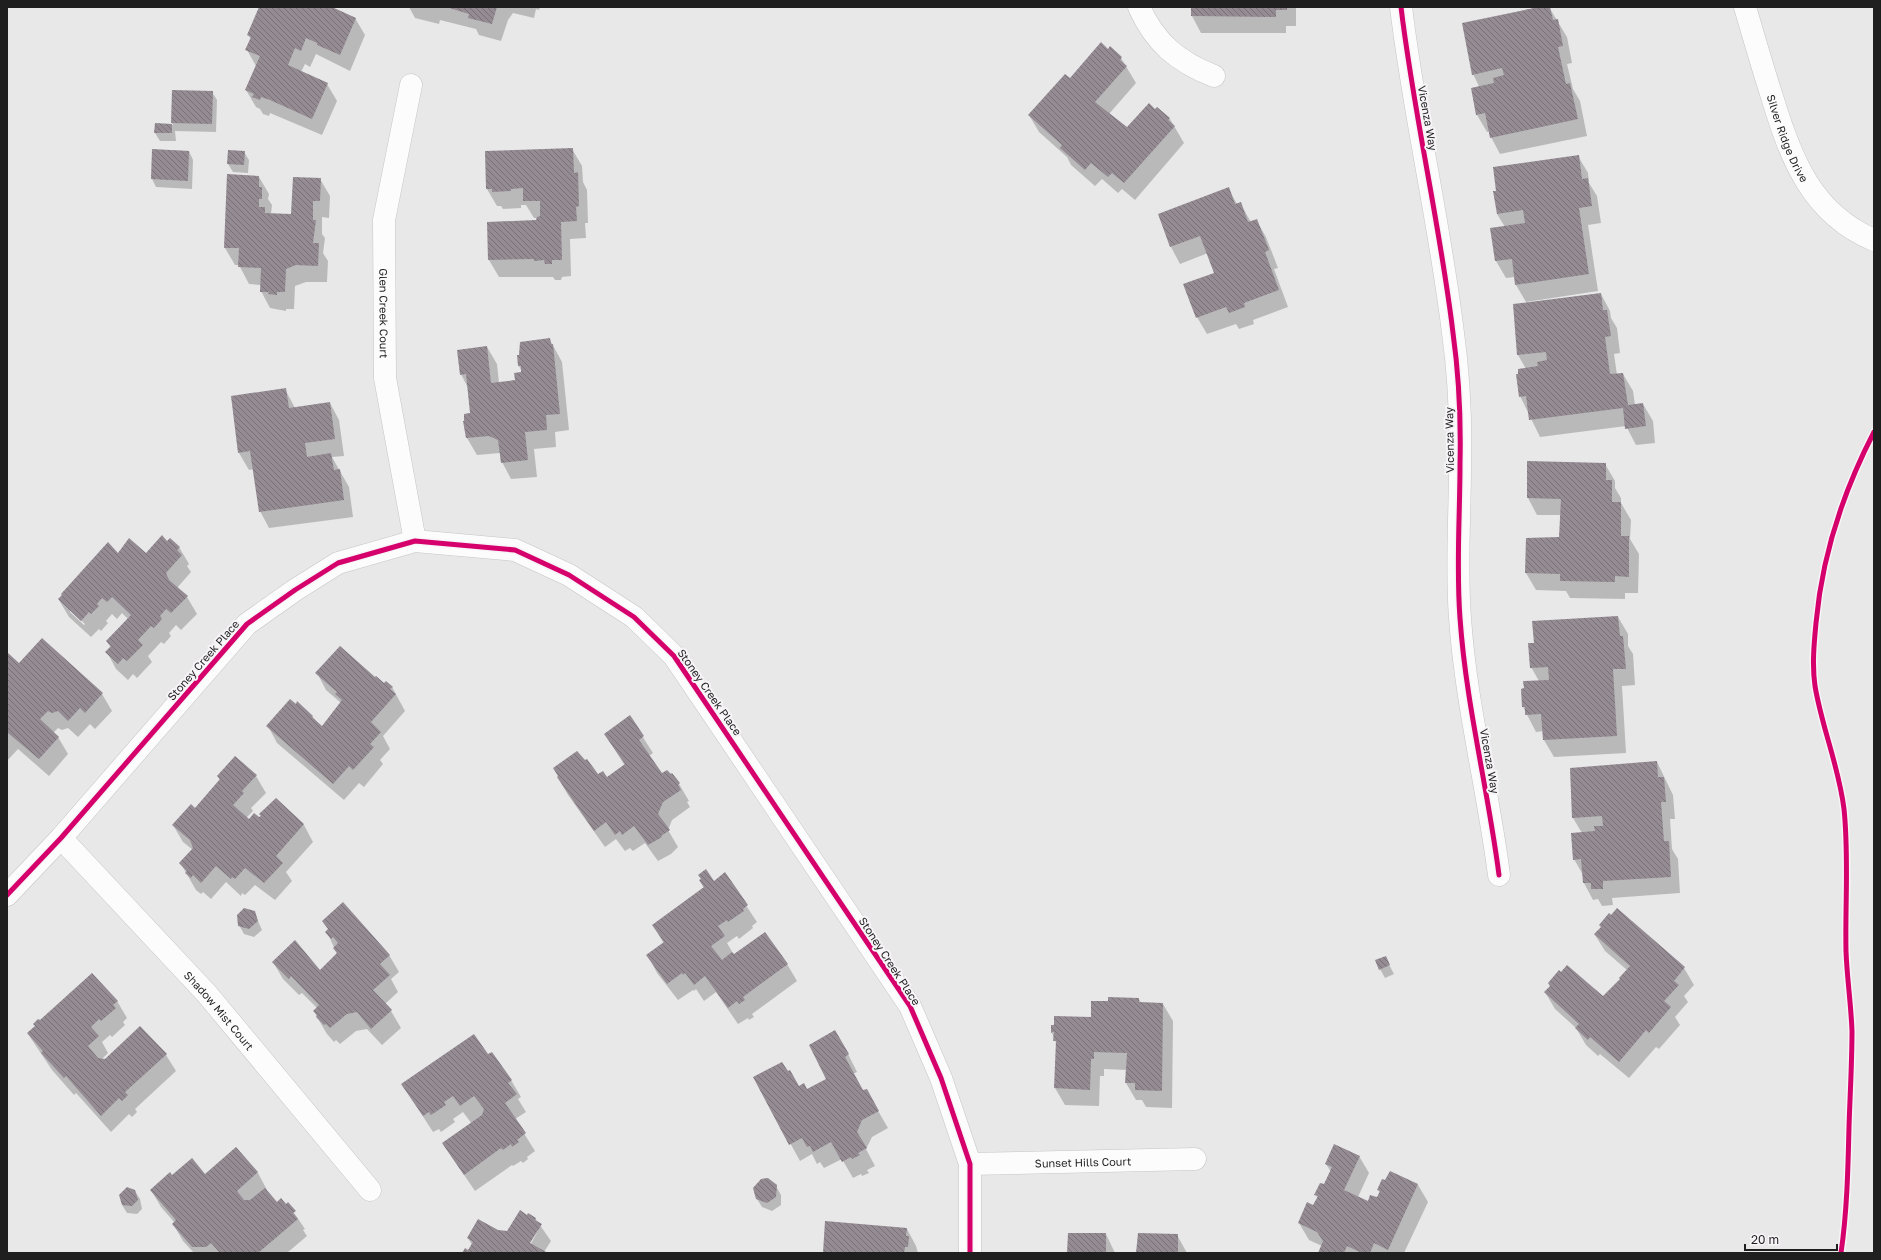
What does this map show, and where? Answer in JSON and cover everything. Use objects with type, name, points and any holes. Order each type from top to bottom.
[{"type":"street","points":[[1139,7],[1150,26],[1166,47],[1193,68],[1214,76]]},
{"type":"street","name":"Vicenza Way","points":[[1401,7],[1454,340],[1458,376],[1460,446],[1457,548],[1460,622],[1471,713],[1499,874]]},
{"type":"street","name":"Silver Ridge Drive","points":[[1745,7],[1785,140],[1799,170],[1807,184],[1827,208],[1849,226],[1874,240]]},
{"type":"street","name":"Glen Creek Court","points":[[411,85],[384,220],[385,370],[415,541]]},
{"type":"street","name":"Stoney Creek Place","points":[[7,895],[61,838],[247,624],[294,590],[338,563],[415,541],[515,550],[569,575],[634,617],[674,656],[910,1006],[940,1078],[970,1164],[970,1253]]},
{"type":"street","name":"Shadow Mist Court","points":[[61,838],[206,994],[370,1190]]},
{"type":"street","name":"Sunset Hills Court","points":[[970,1164],[1195,1159]]},
{"type":"building","points":[[259,7],[332,7],[356,18],[340,55],[317,45],[317,43],[306,38],[301,51],[295,48],[288,65],[328,83],[312,119],[270,100],[261,97],[260,100],[252,97],[254,94],[245,90],[260,56],[245,50],[251,37],[247,35]]},
{"type":"building","points":[[446,7],[497,7],[492,24],[468,18],[469,14]]},
{"type":"building","points":[[1191,7],[1287,7],[1287,10],[1276,10],[1276,17],[1191,16]]},
{"type":"building","points":[[1539,7],[1550,7],[1553,20],[1558,19],[1563,46],[1558,47],[1566,84],[1570,83],[1578,119],[1490,138],[1485,113],[1476,115],[1471,88],[1494,83],[1493,78],[1504,75],[1502,68],[1472,75],[1462,23]]},
{"type":"building","points":[[1101,42],[1108,49],[1110,46],[1122,57],[1120,60],[1127,66],[1095,102],[1127,127],[1149,103],[1155,109],[1157,107],[1170,118],[1168,120],[1175,126],[1124,183],[1112,173],[1108,177],[1091,163],[1085,170],[1060,148],[1062,145],[1028,115],[1065,74],[1070,78]]},
{"type":"building","points":[[172,90],[213,91],[212,124],[171,123]]},
{"type":"building","points":[[155,123],[172,124],[172,133],[154,133]]},
{"type":"building","points":[[573,148],[574,173],[578,172],[579,206],[576,207],[577,221],[561,222],[562,260],[552,260],[552,264],[545,264],[544,260],[534,261],[534,259],[488,260],[487,222],[536,220],[537,217],[540,216],[540,201],[523,201],[523,188],[511,189],[511,191],[492,192],[492,189],[486,189],[485,151]]},
{"type":"building","points":[[152,149],[189,151],[188,181],[151,179]]},
{"type":"building","points":[[228,150],[245,151],[244,165],[227,164]]},
{"type":"building","points":[[1579,155],[1582,179],[1588,178],[1592,206],[1579,208],[1589,274],[1515,285],[1512,259],[1495,261],[1490,228],[1525,223],[1523,210],[1497,214],[1493,191],[1496,191],[1493,167]]},
{"type":"building","points":[[227,174],[259,176],[259,187],[262,187],[262,199],[259,199],[259,207],[265,207],[265,213],[291,214],[293,177],[321,178],[320,201],[313,201],[313,220],[316,220],[313,243],[319,243],[318,266],[296,265],[286,269],[285,292],[277,292],[277,295],[268,294],[269,292],[260,292],[261,268],[238,267],[239,248],[224,248]]},
{"type":"building","points":[[1229,187],[1235,204],[1241,202],[1248,222],[1257,219],[1269,250],[1265,252],[1279,290],[1244,303],[1245,307],[1229,313],[1226,307],[1196,318],[1183,284],[1214,273],[1200,236],[1170,247],[1158,214]]},
{"type":"building","points":[[1601,293],[1603,310],[1607,310],[1611,336],[1605,337],[1610,374],[1623,373],[1628,405],[1643,403],[1646,426],[1625,429],[1623,408],[1529,420],[1526,396],[1519,397],[1516,374],[1518,374],[1518,369],[1538,366],[1537,362],[1547,360],[1546,352],[1517,355],[1513,304]]},
{"type":"building","points":[[550,338],[551,344],[553,344],[560,414],[546,415],[547,430],[525,432],[528,460],[501,463],[498,440],[489,436],[466,438],[463,421],[464,414],[470,413],[466,374],[460,375],[457,350],[487,346],[491,383],[515,380],[514,373],[521,372],[521,366],[518,366],[517,355],[519,355],[520,342]]},
{"type":"building","points":[[286,388],[289,408],[330,402],[335,439],[305,443],[307,457],[331,453],[334,470],[340,469],[344,500],[259,512],[250,451],[238,453],[231,396]]},
{"type":"building","points":[[1527,461],[1606,463],[1606,480],[1612,480],[1612,502],[1621,502],[1621,536],[1629,536],[1629,577],[1615,576],[1615,582],[1560,581],[1560,574],[1525,573],[1526,538],[1559,537],[1561,499],[1527,498]]},
{"type":"building","points":[[162,535],[167,541],[170,538],[180,547],[177,550],[182,555],[166,573],[169,580],[188,596],[171,613],[166,609],[160,616],[162,619],[154,628],[151,626],[138,640],[143,645],[127,661],[123,658],[118,664],[105,652],[111,646],[106,641],[131,615],[112,597],[107,602],[102,598],[97,604],[99,606],[91,614],[89,612],[81,621],[58,599],[108,542],[118,553],[129,538],[146,553]]},
{"type":"building","points":[[1618,616],[1620,636],[1623,636],[1626,669],[1613,669],[1617,736],[1543,740],[1541,714],[1525,715],[1525,707],[1522,707],[1521,689],[1524,688],[1523,681],[1549,680],[1548,667],[1530,668],[1528,643],[1534,643],[1532,621]]},
{"type":"building","points":[[42,638],[103,693],[85,713],[80,708],[68,721],[58,711],[52,713],[48,711],[40,719],[59,737],[39,759],[8,733],[7,734],[7,654],[8,653],[19,663]]},
{"type":"building","points":[[340,646],[375,677],[376,676],[384,683],[386,681],[393,687],[390,689],[396,694],[371,722],[381,732],[370,744],[374,747],[353,770],[349,766],[333,784],[266,726],[290,699],[296,704],[297,701],[322,726],[342,700],[335,694],[337,692],[315,673]]},
{"type":"building","points":[[630,715],[644,736],[639,740],[662,773],[667,770],[671,774],[672,773],[680,783],[678,785],[681,790],[663,802],[658,814],[670,830],[661,836],[662,837],[648,845],[634,826],[622,835],[620,831],[615,835],[606,822],[594,831],[557,777],[558,776],[553,768],[577,751],[585,760],[587,759],[598,774],[603,771],[607,777],[625,764],[604,734]]},
{"type":"building","points":[[235,756],[257,775],[242,791],[244,793],[233,805],[249,819],[254,813],[259,817],[261,816],[259,814],[276,798],[304,824],[276,856],[283,863],[264,883],[245,868],[235,879],[232,877],[231,879],[216,866],[201,883],[193,875],[191,878],[185,873],[187,871],[179,863],[193,848],[190,840],[172,825],[191,804],[195,808],[220,779],[217,776]]},
{"type":"building","points":[[1657,761],[1658,777],[1664,777],[1666,802],[1661,802],[1664,841],[1669,841],[1671,877],[1603,881],[1603,889],[1591,889],[1591,883],[1583,883],[1581,859],[1573,860],[1571,833],[1595,831],[1594,826],[1603,826],[1602,816],[1572,818],[1570,768]]},
{"type":"building","points":[[706,869],[714,881],[725,872],[748,905],[743,909],[744,911],[728,922],[727,920],[718,926],[725,936],[711,946],[722,960],[732,952],[734,954],[765,932],[788,964],[743,997],[745,1000],[739,1004],[737,1001],[728,1008],[705,976],[694,985],[685,973],[683,975],[682,973],[667,984],[646,955],[664,942],[652,925],[704,887],[699,880],[701,879],[698,875]]},
{"type":"building","points":[[343,902],[390,955],[380,964],[390,975],[373,990],[392,1010],[371,1029],[357,1012],[347,1014],[330,1028],[326,1024],[324,1025],[316,1017],[317,1015],[313,1011],[319,1005],[291,976],[289,979],[272,962],[295,940],[320,970],[337,953],[333,948],[338,943],[333,937],[331,939],[325,932],[328,929],[322,921]]},
{"type":"building","points":[[244,908],[255,911],[258,921],[249,929],[238,926],[237,915]]},
{"type":"building","points":[[1617,908],[1685,967],[1674,981],[1679,985],[1664,1001],[1671,1007],[1649,1033],[1646,1030],[1619,1062],[1590,1037],[1588,1040],[1575,1028],[1579,1024],[1544,992],[1550,986],[1548,983],[1559,970],[1561,972],[1567,965],[1603,996],[1620,979],[1619,978],[1630,966],[1594,934],[1601,927],[1599,925],[1609,913],[1611,915]]},
{"type":"building","points":[[1386,956],[1390,965],[1379,970],[1375,960]]},
{"type":"building","points":[[92,973],[118,1001],[113,1005],[116,1008],[101,1021],[99,1019],[91,1027],[99,1036],[88,1046],[98,1058],[105,1059],[140,1026],[167,1054],[125,1092],[128,1095],[122,1101],[119,1098],[101,1116],[66,1076],[64,1078],[41,1053],[43,1051],[27,1033],[35,1026],[33,1024],[38,1019],[40,1020]]},
{"type":"building","points":[[1108,997],[1139,998],[1139,1002],[1163,1003],[1162,1091],[1135,1090],[1135,1083],[1125,1083],[1127,1053],[1094,1052],[1094,1059],[1091,1059],[1090,1090],[1054,1088],[1056,1041],[1053,1041],[1054,1032],[1051,1033],[1051,1025],[1054,1025],[1054,1016],[1091,1017],[1091,1001],[1108,1001]]},
{"type":"building","points":[[835,1030],[849,1054],[845,1057],[863,1090],[867,1089],[879,1111],[862,1120],[857,1132],[867,1148],[858,1153],[860,1155],[852,1159],[851,1157],[842,1162],[831,1142],[813,1152],[810,1146],[807,1147],[802,1138],[789,1145],[753,1077],[782,1062],[788,1071],[790,1070],[799,1086],[804,1083],[807,1089],[826,1079],[809,1045]]},
{"type":"building","points":[[474,1034],[488,1054],[492,1052],[512,1080],[508,1083],[517,1094],[505,1103],[526,1133],[517,1140],[519,1142],[512,1147],[511,1144],[503,1150],[501,1148],[464,1175],[442,1143],[482,1115],[484,1109],[474,1096],[460,1106],[453,1096],[444,1102],[446,1105],[431,1115],[429,1112],[423,1116],[401,1084]]},
{"type":"building","points":[[1334,1144],[1360,1156],[1344,1190],[1368,1201],[1370,1195],[1377,1197],[1380,1191],[1377,1190],[1382,1179],[1385,1180],[1390,1171],[1418,1184],[1388,1250],[1374,1243],[1370,1253],[1362,1253],[1347,1246],[1344,1253],[1318,1253],[1323,1241],[1317,1232],[1298,1223],[1307,1202],[1313,1205],[1318,1196],[1314,1195],[1320,1183],[1324,1184],[1332,1167],[1325,1164]]},
{"type":"building","points":[[236,1147],[258,1172],[237,1191],[244,1200],[250,1200],[265,1188],[277,1202],[281,1198],[286,1204],[288,1202],[296,1211],[293,1213],[298,1219],[258,1253],[220,1253],[211,1243],[206,1247],[192,1247],[172,1224],[176,1220],[150,1190],[170,1172],[172,1175],[192,1158],[205,1174]]},
{"type":"building","points":[[768,1178],[777,1185],[776,1197],[767,1203],[756,1199],[753,1188],[761,1179]]},
{"type":"building","points":[[127,1187],[135,1190],[138,1200],[132,1206],[122,1205],[119,1195]]},
{"type":"building","points":[[520,1210],[527,1215],[528,1213],[536,1218],[535,1220],[542,1224],[530,1243],[548,1253],[462,1253],[465,1248],[468,1250],[473,1242],[467,1238],[478,1219],[498,1230],[507,1231]]},
{"type":"building","points":[[825,1221],[907,1228],[906,1236],[909,1236],[908,1247],[905,1247],[904,1253],[823,1253]]},
{"type":"building","points":[[1068,1233],[1106,1233],[1106,1253],[1067,1253]]},
{"type":"building","points":[[1138,1233],[1178,1234],[1178,1253],[1136,1253]]},
{"type":"cycle path","points":[[1401,7],[1406,48],[1448,292],[1455,349],[1460,431],[1458,561],[1460,618],[1467,683],[1499,875]]},
{"type":"cycle path","points":[[1841,1253],[1847,1190],[1852,1043],[1846,951],[1847,862],[1842,793],[1818,702],[1815,686],[1814,654],[1819,598],[1829,549],[1844,501],[1874,432]]},
{"type":"cycle path","points":[[7,895],[61,838],[247,624],[295,590],[338,563],[415,541],[515,550],[569,575],[634,617],[674,656],[910,1006],[941,1078],[970,1164],[970,1253]]}]
